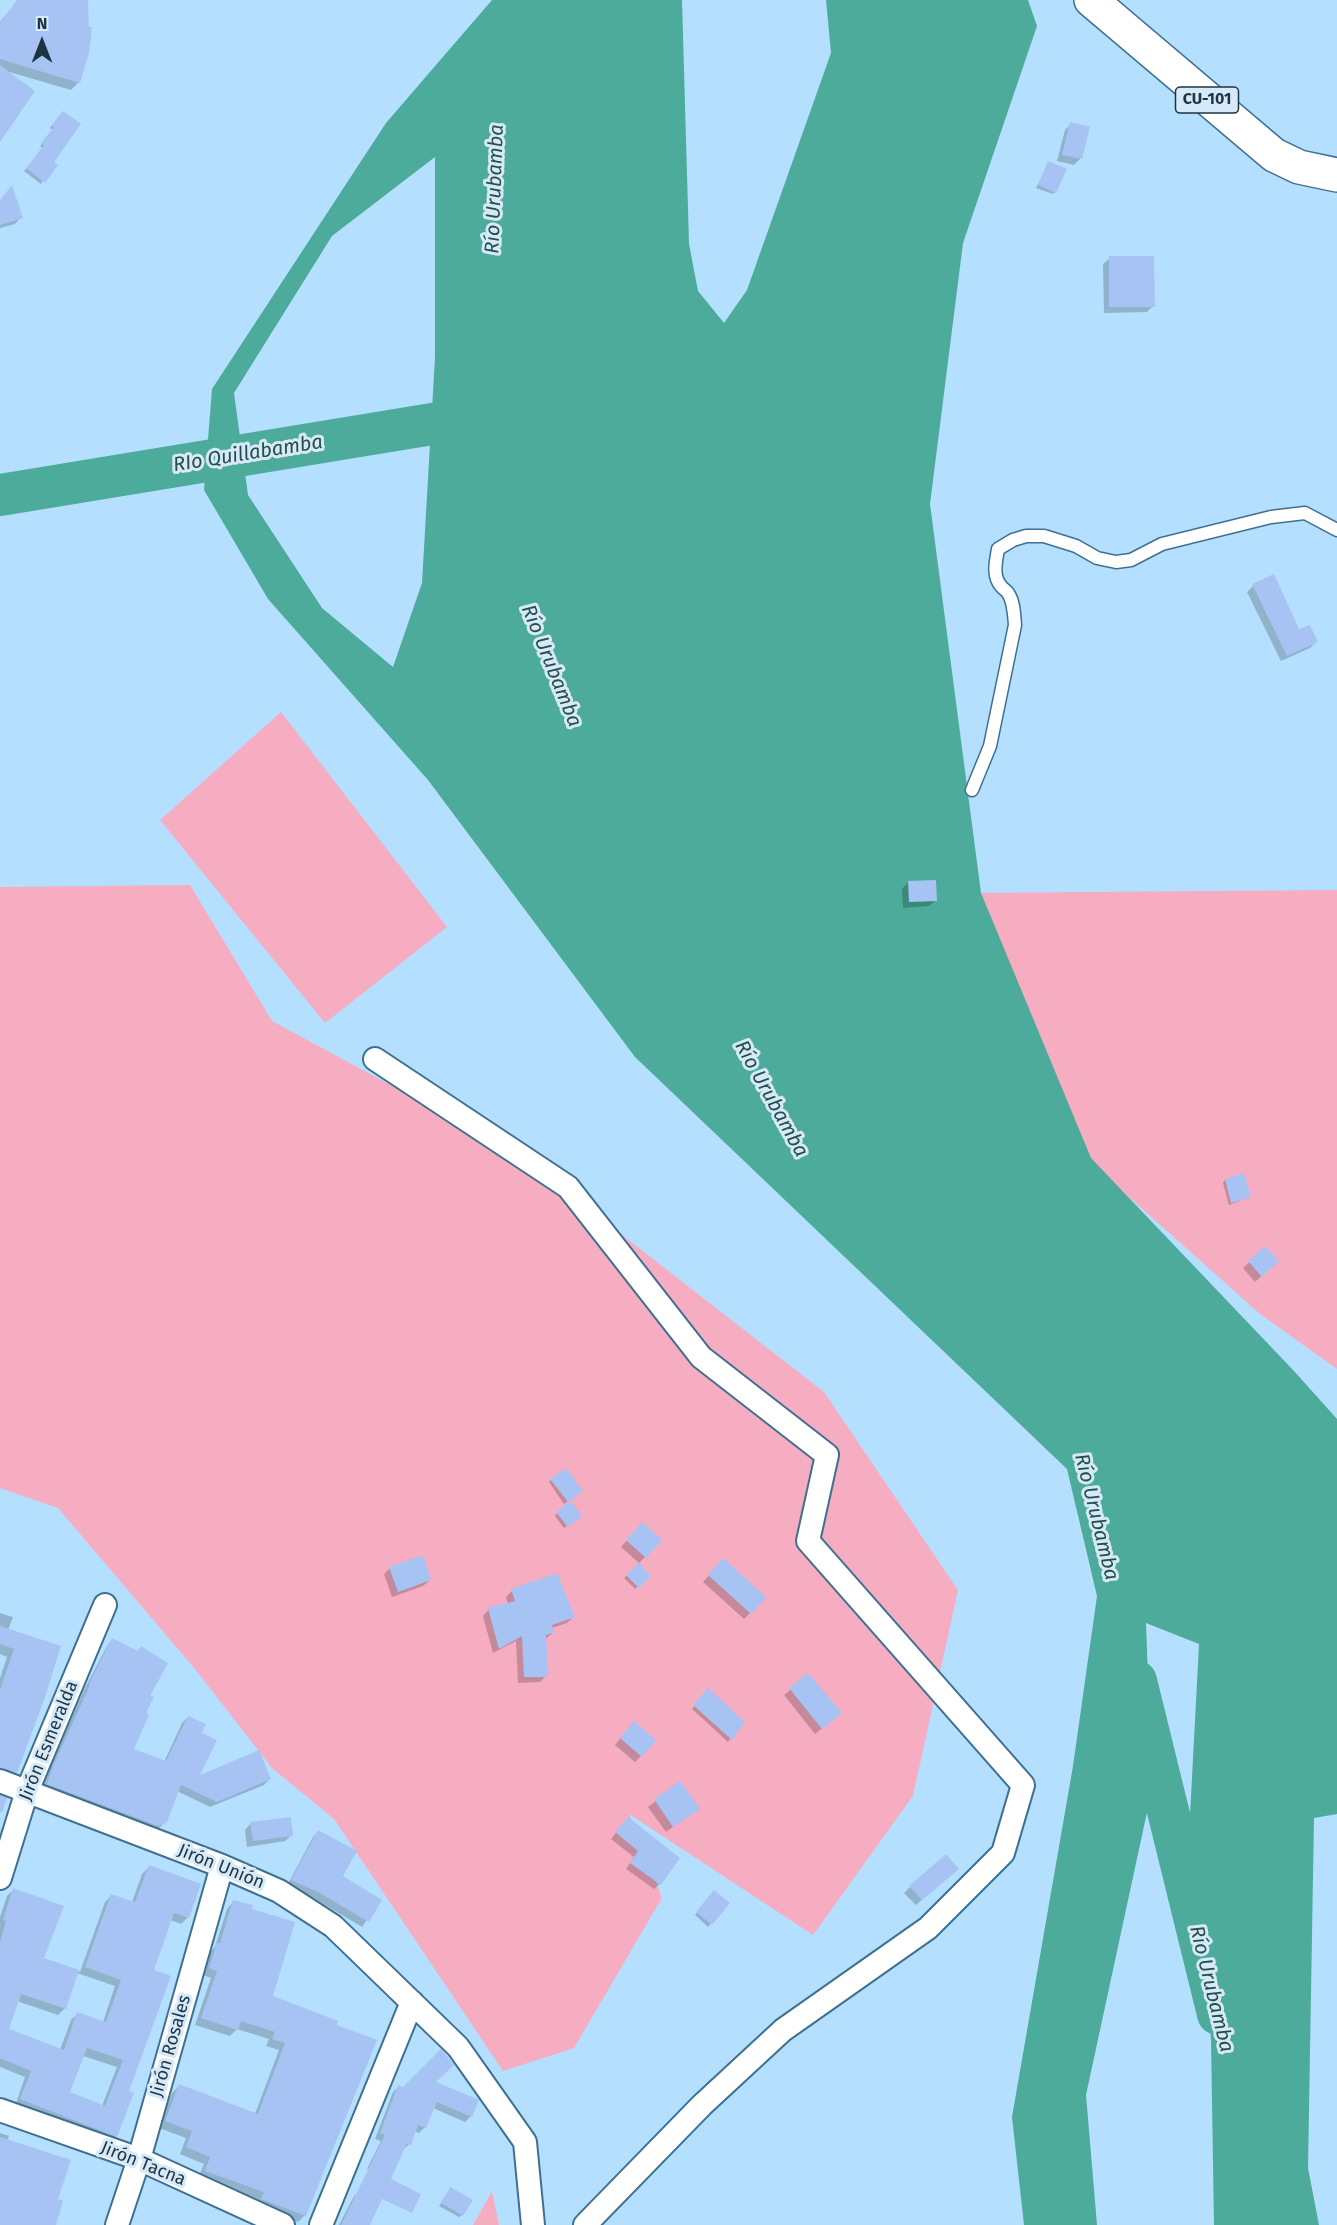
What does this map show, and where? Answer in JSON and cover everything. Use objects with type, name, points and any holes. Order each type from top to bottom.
[{"type":"main road","name":"CU-101","points":[[1091,0],[1274,155],[1299,166],[1337,175]]},
{"type":"street","points":[[375,1059],[568,1187],[701,1357],[827,1455],[807,1541],[1023,1785],[1003,1853],[928,1928],[783,2030],[702,2105],[585,2225]]},
{"type":"street","name":"Jirón Esmeralda","points":[[0,1878],[27,1791],[105,1605]]},
{"type":"street","name":"Jirón Unión","points":[[0,1780],[222,1866],[279,1891],[333,1926],[458,2047],[525,2142],[533,2225]]},
{"type":"street","name":"Jirón Rosales","points":[[117,2225],[139,2159],[222,1866]]},
{"type":"street","points":[[321,2225],[412,2002]]},
{"type":"street","name":"Jirón Tacna","points":[[0,2110],[139,2159],[283,2225]]},
{"type":"lane","points":[[972,790],[990,746],[1015,625],[1013,606],[1008,592],[1000,586],[996,578],[995,563],[998,549],[1013,540],[1026,536],[1044,536],[1076,546],[1097,558],[1116,562],[1131,560],[1162,544],[1271,517],[1305,513],[1337,530]]},
{"type":"shaded area","points":[[281,712],[447,927],[325,1023],[160,820]]},
{"type":"shaded area","points":[[190,885],[272,1021],[518,1154],[824,1392],[958,1590],[913,1796],[813,1935],[629,1814],[662,1898],[574,2048],[503,2071],[334,1819],[272,1768],[195,1669],[58,1508],[0,1488],[0,887]]},
{"type":"shaded area","points":[[1337,890],[1337,1369],[1260,1314],[1129,1197],[970,1047],[839,894]]},
{"type":"shaded area","points":[[492,2191],[499,2225],[473,2225]]},
{"type":"water","points":[[492,0],[682,0],[689,244],[698,291],[724,323],[747,290],[831,53],[826,0],[1028,0],[1037,26],[963,243],[930,504],[981,893],[1091,1158],[1337,1419],[1337,1814],[1314,1818],[1308,2168],[1319,2225],[1214,2225],[1211,2039],[1190,1816],[1199,1644],[1146,1623],[1152,1789],[1086,2095],[1097,2225],[1024,2225],[1012,2117],[1073,1766],[1097,1596],[1067,1469],[635,1057],[428,780],[268,599],[204,490],[212,389],[386,123]],"holes":[[[435,157],[435,357],[422,583],[393,667],[322,608],[248,495],[234,393],[332,236]]]},
{"type":"building","points":[[17,0],[88,0],[89,27],[92,27],[89,53],[80,83],[0,59],[0,23]]},
{"type":"building","points":[[0,65],[35,91],[0,142]]},
{"type":"building","points":[[63,111],[81,124],[54,162],[58,165],[45,183],[26,168],[44,145],[41,143]]},
{"type":"building","points":[[1070,122],[1090,127],[1082,159],[1062,155]]},
{"type":"building","points":[[1048,161],[1067,169],[1056,193],[1038,185]]},
{"type":"building","points":[[12,185],[23,218],[0,225],[0,200]]},
{"type":"building","points":[[1109,256],[1154,256],[1155,307],[1109,307]]},
{"type":"building","points":[[1274,574],[1299,629],[1310,625],[1318,642],[1287,656],[1252,584]]},
{"type":"building","points":[[936,880],[937,901],[909,902],[908,881]]},
{"type":"building","points":[[1244,1173],[1251,1197],[1231,1203],[1225,1179]]},
{"type":"building","points":[[1265,1246],[1279,1261],[1262,1277],[1248,1261]]},
{"type":"building","points":[[566,1468],[583,1491],[568,1502],[550,1479]]},
{"type":"building","points":[[571,1501],[582,1516],[568,1527],[556,1512]]},
{"type":"building","points":[[642,1522],[662,1540],[646,1558],[626,1540]]},
{"type":"building","points":[[423,1555],[431,1580],[398,1592],[389,1567]]},
{"type":"building","points":[[723,1558],[766,1597],[751,1614],[708,1575]]},
{"type":"building","points":[[639,1563],[651,1576],[639,1588],[626,1575]]},
{"type":"building","points":[[557,1573],[575,1617],[552,1625],[554,1633],[546,1635],[548,1677],[524,1677],[522,1636],[499,1649],[488,1608],[515,1601],[511,1589]]},
{"type":"building","points":[[0,1626],[61,1646],[17,1773],[0,1768],[0,1690],[14,1649],[0,1644]]},
{"type":"building","points":[[112,1638],[138,1651],[141,1646],[168,1663],[150,1696],[154,1697],[146,1713],[149,1715],[134,1749],[166,1761],[188,1716],[206,1724],[202,1733],[217,1740],[200,1775],[259,1750],[271,1779],[217,1802],[181,1785],[167,1822],[158,1826],[47,1784],[89,1684]]},
{"type":"building","points":[[808,1673],[842,1713],[822,1729],[789,1688]]},
{"type":"building","points":[[708,1688],[745,1722],[732,1740],[693,1705]]},
{"type":"building","points":[[634,1721],[656,1740],[642,1757],[620,1738]]},
{"type":"building","points":[[680,1781],[700,1809],[673,1827],[654,1799]]},
{"type":"building","points":[[0,1795],[7,1798],[2,1812],[0,1812]]},
{"type":"building","points":[[291,1817],[293,1836],[253,1841],[250,1822]]},
{"type":"building","points":[[628,1817],[680,1858],[661,1885],[630,1863],[638,1851],[615,1832]]},
{"type":"building","points":[[318,1830],[357,1851],[343,1876],[382,1900],[369,1922],[318,1892],[291,1880]]},
{"type":"building","points":[[946,1854],[959,1869],[922,1900],[909,1886]]},
{"type":"building","points":[[149,1865],[201,1884],[189,1918],[174,1913],[154,1970],[171,1976],[129,2091],[134,2093],[117,2137],[20,2099],[31,2071],[0,2058],[0,1943],[6,1921],[3,1920],[13,1888],[64,1906],[44,1958],[79,1970],[66,2009],[21,1994],[9,2029],[64,2050],[77,2012],[106,2022],[121,1980],[85,1967],[111,1894],[135,1902]],"holes":[[[87,2048],[123,2060],[105,2106],[70,2092]]]},
{"type":"building","points":[[714,1890],[730,1903],[712,1925],[696,1912]]},
{"type":"building","points":[[233,1900],[253,1905],[252,1909],[295,1922],[273,1996],[338,2021],[337,2025],[377,2040],[306,2216],[261,2199],[264,2192],[205,2171],[210,2157],[186,2147],[192,2131],[165,2121],[179,2084],[258,2114],[285,2043],[272,2039],[275,2032],[241,2021],[238,2030],[201,2018],[217,1971],[209,1968],[217,1943],[220,1943]]},
{"type":"building","points":[[441,2049],[454,2065],[436,2082],[479,2100],[472,2117],[437,2102],[426,2128],[418,2125],[411,2145],[407,2143],[391,2179],[421,2194],[412,2213],[382,2199],[370,2225],[341,2225],[385,2135],[380,2133],[398,2085],[403,2087]]},
{"type":"building","points":[[0,2137],[71,2160],[58,2199],[63,2201],[56,2225],[0,2225]]},
{"type":"building","points":[[450,2187],[473,2200],[463,2216],[441,2203]]},
{"type":"waterway","name":"RIo Quillabamba","points":[[0,495],[487,415]]},
{"type":"waterway","name":"Río Urubamba","points":[[1136,1681],[1218,2014]]}]
